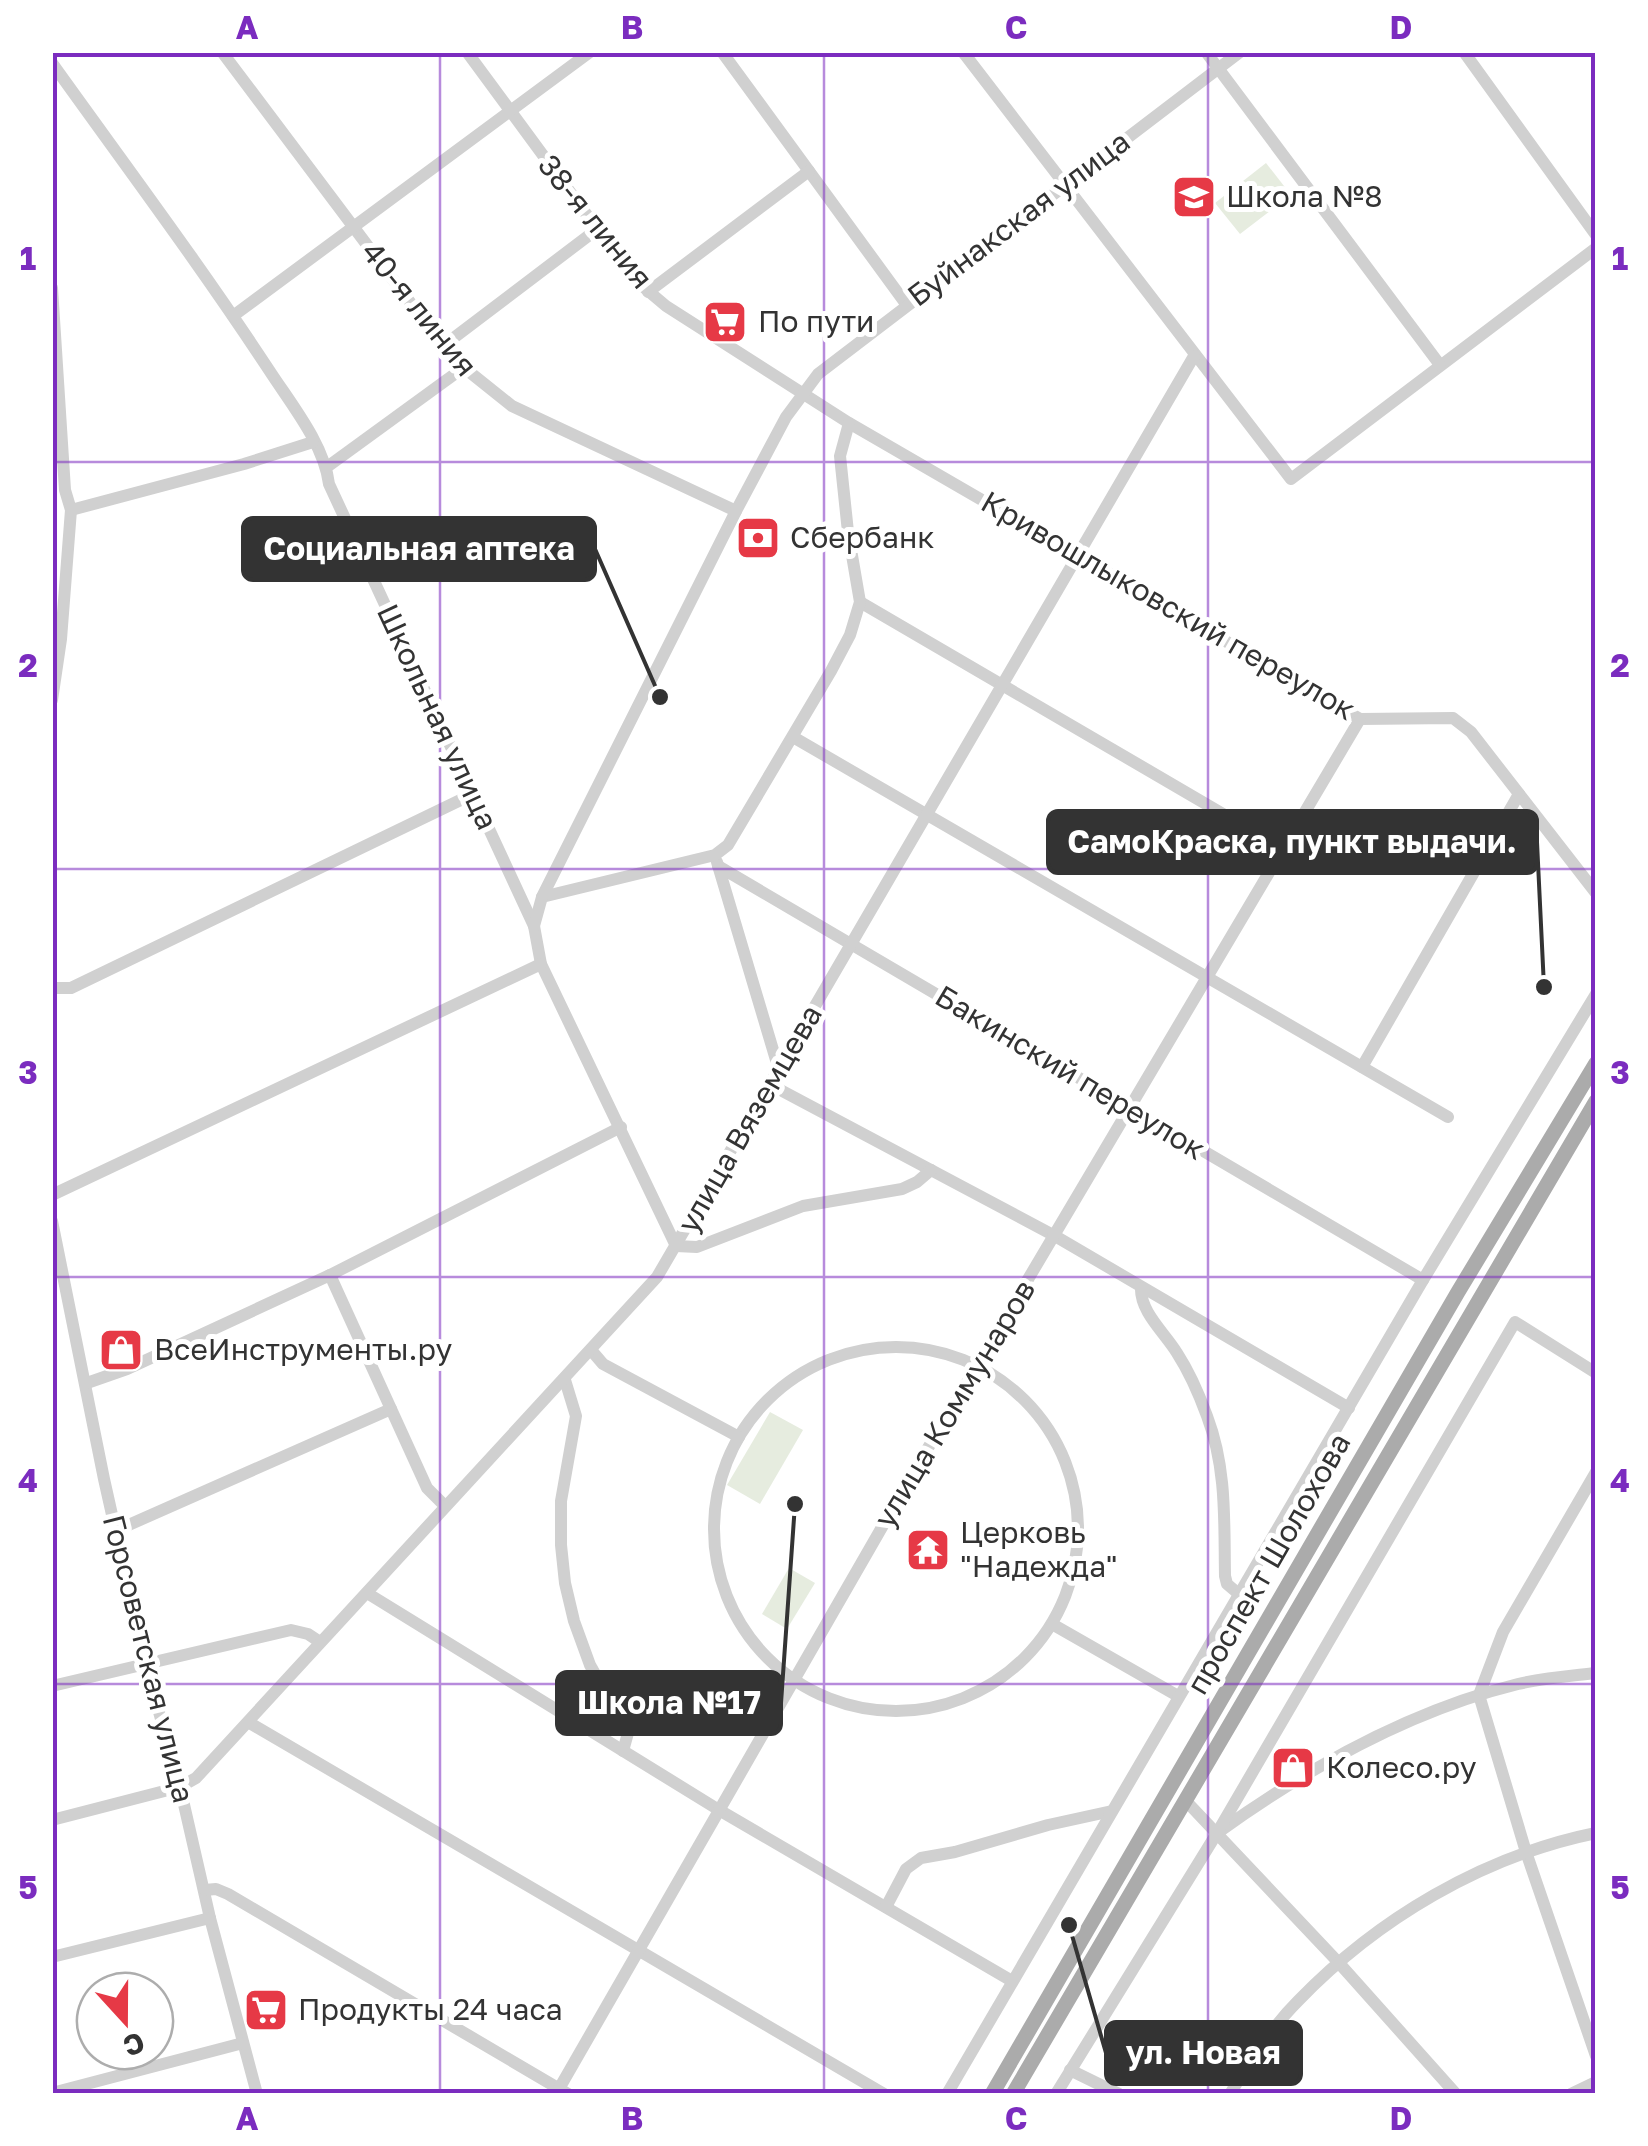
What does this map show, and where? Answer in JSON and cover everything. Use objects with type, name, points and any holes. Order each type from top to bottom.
[{"type":"main road","name":"проспект Шолохова","points":[[992,2094],[1458,1292],[1596,1063]]},
{"type":"main road","name":"проспект Шолохова","points":[[1013,2094],[1596,1101]]},
{"type":"street","name":"40-я линия","points":[[222,52],[463,368],[512,406],[736,511]]},
{"type":"street","name":"38-я линия","points":[[466,52],[596,230],[648,292],[804,394]]},
{"type":"street","points":[[233,316],[590,52]]},
{"type":"street","points":[[722,52],[906,304]]},
{"type":"street","points":[[963,52],[1291,479],[1596,248]]},
{"type":"street","points":[[1206,52],[1440,365]]},
{"type":"street","name":"Буйнакская улица","points":[[534,926],[542,897],[736,511],[786,418],[818,374],[1240,52]]},
{"type":"street","points":[[1464,52],[1596,235]]},
{"type":"street","name":"Школьная улица","points":[[52,63],[233,316],[327,467],[329,484],[534,926],[541,964],[676,1246]]},
{"type":"street","points":[[648,292],[809,171]]},
{"type":"street","points":[[443,346],[596,230]]},
{"type":"street","points":[[52,288],[65,490],[71,510],[53,696]]},
{"type":"street","name":"улица Вяземцева","points":[[180,1787],[196,1778],[657,1278],[1194,356]]},
{"type":"street","points":[[327,467],[463,368]]},
{"type":"street","name":"Кривошлыковский переулок","points":[[804,394],[1360,719],[1453,718],[1470,732],[1596,893]]},
{"type":"street","points":[[542,897],[717,860],[728,845],[850,635],[860,602],[840,456],[849,423]]},
{"type":"street","points":[[71,510],[312,442]]},
{"type":"street","points":[[860,602],[1283,849]]},
{"type":"street","name":"улица Коммунаров","points":[[561,2092],[793,1680],[1360,719]]},
{"type":"street","points":[[793,737],[1448,1117]]},
{"type":"street","points":[[52,988],[70,988],[473,794]]},
{"type":"street","points":[[1362,1067],[1519,794]]},
{"type":"street","points":[[717,860],[780,1070]]},
{"type":"street","name":"Бакинский переулок","points":[[717,860],[1130,1110],[1422,1280]]},
{"type":"street","points":[[52,1195],[541,964]]},
{"type":"street","points":[[947,2094],[1422,1280],[1596,994]]},
{"type":"street","points":[[771,1085],[1055,1236],[1349,1408]]},
{"type":"street","points":[[87,1383],[127,1369],[330,1275],[620,1127]]},
{"type":"street","points":[[676,1246],[697,1247],[804,1206],[902,1189],[931,1170]]},
{"type":"street","name":"Горсоветская улица","points":[[52,1221],[145,1662],[258,2094]]},
{"type":"street","points":[[330,1275],[427,1488],[444,1506]]},
{"type":"street","points":[[1140,1288],[1140,1299],[1179,1355],[1208,1419],[1224,1485],[1225,1576],[1227,1584],[1240,1594]]},
{"type":"street","points":[[1056,2094],[1217,1833],[1514,1322],[1596,1374]]},
{"type":"street","points":[[878,1348],[912,1348],[951,1356],[978,1367],[1002,1381],[1035,1411],[1052,1435],[1072,1480],[1079,1532],[1074,1570],[1052,1624],[1030,1653],[1005,1676],[966,1698],[899,1712],[858,1708],[826,1698],[793,1680],[768,1660],[742,1627],[724,1591],[714,1545],[716,1503],[726,1464],[739,1437],[778,1391],[809,1370],[843,1355],[878,1348]]},
{"type":"street","points":[[590,1350],[602,1364],[739,1437]]},
{"type":"street","points":[[565,1380],[576,1416],[561,1501],[565,1584],[590,1665],[628,1732],[623,1751]]},
{"type":"street","points":[[115,1532],[391,1410]]},
{"type":"street","points":[[1596,1472],[1503,1632],[1480,1695],[1526,1852],[1596,2056]]},
{"type":"street","points":[[366,1593],[719,1810],[1012,1982]]},
{"type":"street","points":[[1052,1624],[1178,1696]]},
{"type":"street","points":[[52,1686],[291,1630],[320,1642]]},
{"type":"street","points":[[1217,1833],[1268,1797],[1390,1732],[1480,1695],[1522,1683],[1596,1673]]},
{"type":"street","points":[[248,1722],[884,2094]]},
{"type":"street","points":[[52,1820],[180,1787]]},
{"type":"street","points":[[1186,1802],[1339,1963],[1456,2094]]},
{"type":"street","points":[[886,1908],[906,1869],[921,1858],[1112,1811]]},
{"type":"street","points":[[1230,2094],[1264,2041],[1298,2001],[1339,1963],[1420,1903],[1526,1852],[1596,1833]]},
{"type":"street","points":[[205,1890],[228,1894],[561,2092]]},
{"type":"street","points":[[52,1957],[210,1918]]},
{"type":"street","points":[[52,2093],[244,2044]]},
{"type":"street","points":[[1070,2070],[1119,2094]]},
{"type":"street","points":[[1570,2094],[1596,2082]]},
{"type":"shaded area","points":[[1266,163],[1291,195],[1240,234],[1215,203]]},
{"type":"shaded area","points":[[770,1412],[803,1430],[760,1504],[727,1485]]},
{"type":"shaded area","points":[[789,1568],[815,1583],[787,1629],[762,1614]]},
{"type":"place","name":"Школа №8","points":[[1194,197]]},
{"type":"place","name":"По пути","points":[[725,322]]},
{"type":"place","name":"Сбербанк","points":[[758,538]]},
{"type":"place","name":"Социальная аптека","points":[[660,697]]},
{"type":"place","name":"СамоКраска, пункт выдачи.","points":[[1544,987]]},
{"type":"place","name":"ВсеИнструменты.ру","points":[[121,1350]]},
{"type":"place","name":"Школа №17","points":[[795,1504]]},
{"type":"place","name":"Церковь \"Надежда\"","points":[[928,1550]]},
{"type":"place","name":"Колесо.ру","points":[[1293,1768]]},
{"type":"place","name":"ул. Новая","points":[[1069,1925]]},
{"type":"place","name":"Продукты 24 часа","points":[[266,2010]]}]
